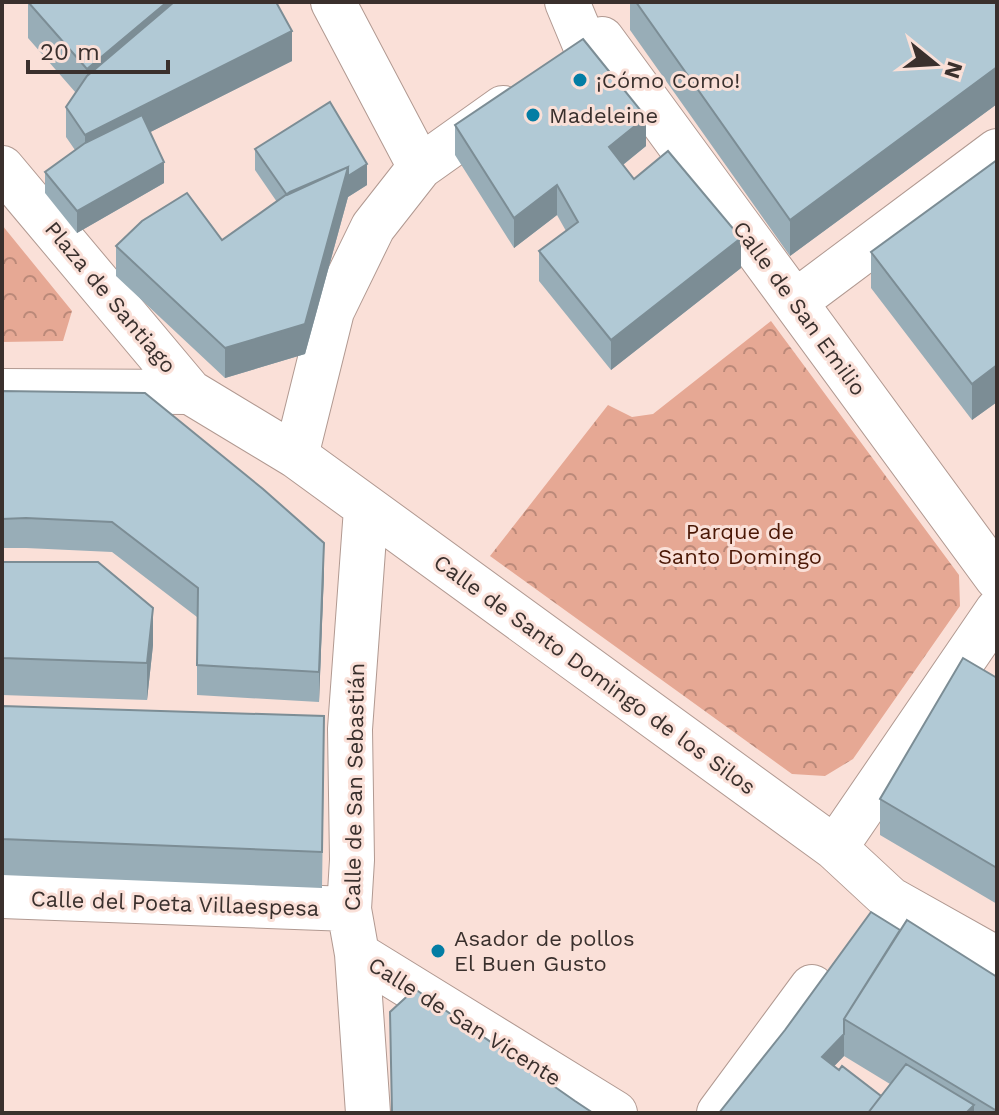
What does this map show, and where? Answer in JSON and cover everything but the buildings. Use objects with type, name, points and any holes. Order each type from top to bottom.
[{"type":"street","points":[[333,2],[420,167]]},
{"type":"street","name":"Calle de San Emilio","points":[[567,2],[571,61],[795,302],[997,578]]},
{"type":"street","points":[[296,456],[332,311],[373,227],[420,167],[571,61],[635,11]]},
{"type":"street","points":[[795,302],[997,151]]},
{"type":"street","name":"Plaza de Santiago","points":[[2,168],[190,392]]},
{"type":"street","name":"Plaza de Santiago","points":[[2,391],[190,392]]},
{"type":"street","name":"Calle de Santo Domingo de los Silos","points":[[190,392],[296,456],[835,848],[890,899],[997,959]]},
{"type":"street","name":"Calle de San Sebastián","points":[[366,509],[332,729],[352,860],[349,909],[357,954],[368,1113]]},
{"type":"street","points":[[835,848],[997,611]]},
{"type":"street","name":"Calle del Poeta Villaespesa","points":[[2,896],[349,909]]},
{"type":"street","name":"Calle de San Vicente","points":[[357,954],[615,1113]]},
{"type":"street","points":[[719,1113],[812,987]]},
{"type":"green space","points":[[2,225],[72,311],[63,341],[2,342]]},
{"type":"green space","name":"Parque de Santo Domingo","points":[[771,321],[959,575],[960,606],[853,759],[825,776],[792,774],[490,556],[608,405],[632,417],[653,414]]},
{"type":"place","name":"¡Cómo Como!","points":[[580,80]]},
{"type":"place","name":"Madeleine","points":[[533,115]]},
{"type":"place","name":"Asador de pollos El Buen Gusto","points":[[438,951]]}]
